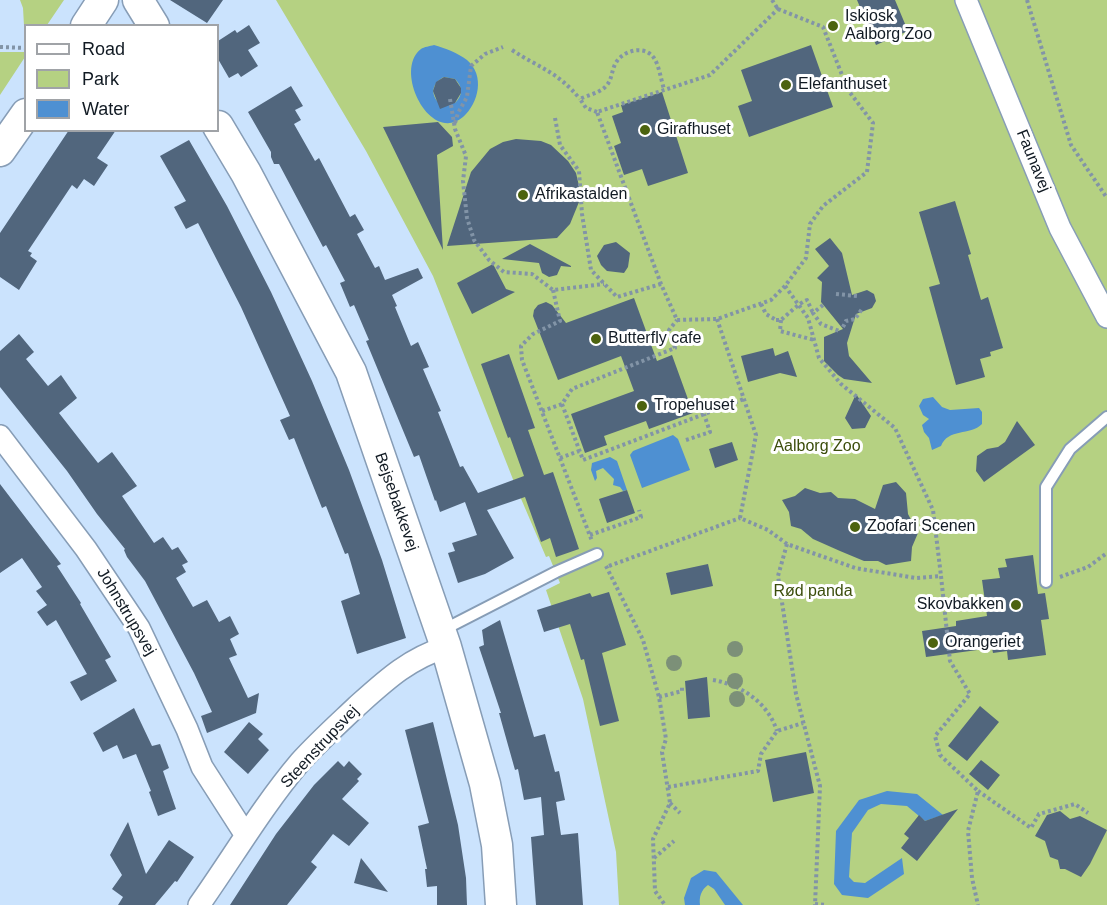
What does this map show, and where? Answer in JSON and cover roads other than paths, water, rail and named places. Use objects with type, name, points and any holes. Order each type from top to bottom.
[{"type":"street","points":[[87,24],[103,0]]},
{"type":"street","points":[[138,0],[153,24]]},
{"type":"street","name":"Faunavej","points":[[966,0],[1060,228],[1107,317]]},
{"type":"street","points":[[0,151],[24,117]]},
{"type":"street","name":"Bejsebakkevej","points":[[219,128],[246,173],[351,372],[444,639],[485,784],[497,845],[501,905]]},
{"type":"street","name":"Johnstrupsvej","points":[[0,436],[86,549],[139,628],[169,689],[202,767],[245,834]]},
{"type":"street","name":"Steenstrupsvej","points":[[199,905],[245,834],[301,762],[360,703],[401,668],[429,653],[444,639]]},
{"type":"lane","points":[[1046,582],[1046,487],[1070,449],[1107,417]]},
{"type":"lane","points":[[444,639],[556,572],[597,554]]},
{"type":"water","points":[[434,45],[456,53],[467,60],[473,66],[478,81],[476,97],[469,111],[451,123],[439,121],[428,113],[413,87],[411,72],[413,59],[421,49]],"holes":[[[444,77],[455,79],[461,88],[458,100],[455,103],[438,102],[433,91],[437,82]]]},
{"type":"water","points":[[933,397],[942,407],[950,410],[979,408],[982,412],[982,424],[972,430],[954,434],[944,440],[941,446],[932,450],[922,425],[929,419],[923,415],[919,406],[923,399]]},
{"type":"water","points":[[673,435],[678,439],[690,470],[642,488],[630,455],[633,451]]},
{"type":"water","points":[[610,457],[617,461],[627,490],[623,491],[620,487],[613,485],[614,479],[603,468],[596,471],[595,481],[591,470],[592,463]]},
{"type":"water","points":[[887,791],[917,794],[943,815],[925,821],[907,806],[881,804],[868,810],[852,833],[849,877],[854,882],[865,883],[902,858],[904,874],[868,898],[842,895],[834,884],[836,831],[859,800]]},
{"type":"water","points":[[704,870],[716,872],[743,905],[725,905],[714,889],[708,885],[701,894],[700,905],[685,905],[684,898],[691,878]]},
{"type":"place","name":"Iskiosk Aalborg Zoo","points":[[833,26]]},
{"type":"place","name":"Elefanthuset","points":[[786,85]]},
{"type":"place","name":"Girafhuset","points":[[645,130]]},
{"type":"place","name":"Afrikastalden","points":[[523,195]]},
{"type":"place","name":"Butterfly cafe","points":[[596,339]]},
{"type":"place","name":"Tropehuset","points":[[642,406]]},
{"type":"place","name":"Zoofari Scenen","points":[[855,527]]},
{"type":"place","name":"Skovbakken","points":[[1016,605]]},
{"type":"place","name":"Orangeriet","points":[[933,643]]},
{"type":"park label","name":"Aalborg Zoo","points":[[817,447]]},
{"type":"park label","name":"Rød panda","points":[[813,592]]}]
